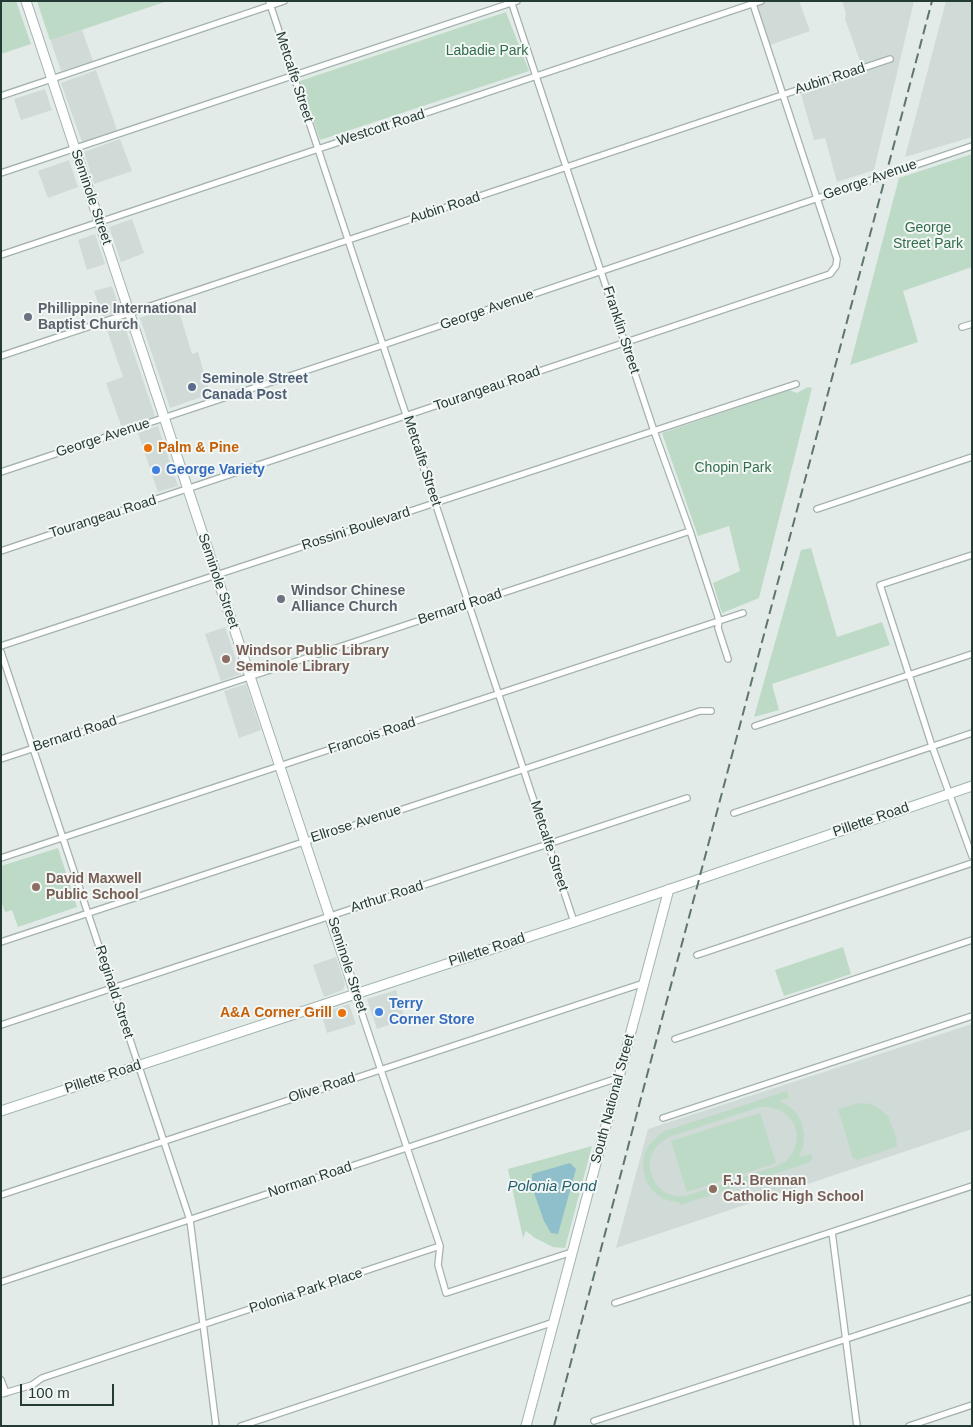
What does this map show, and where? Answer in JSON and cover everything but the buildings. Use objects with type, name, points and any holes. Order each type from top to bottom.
[{"type":"street","name":"Seminole Street","points":[[26,1],[440,1246]]},
{"type":"street","points":[[1,96],[270,4],[284,1]]},
{"type":"street","name":"Westcott Road","points":[[1,255],[761,1]]},
{"type":"street","points":[[1,173],[513,2]]},
{"type":"street","name":"Franklin Street","points":[[513,2],[566,167],[719,620],[718,628],[728,658]]},
{"type":"street","points":[[752,3],[816,198]]},
{"type":"street","name":"Metcalfe Street","points":[[270,4],[574,922]]},
{"type":"street","name":"Aubin Road","points":[[1,356],[890,59]]},
{"type":"street","name":"George Avenue","points":[[1,472],[384,345],[972,146]]},
{"type":"street","name":"Tourangeau Road","points":[[1,551],[830,274],[836,266],[837,258],[816,198]]},
{"type":"street","points":[[962,327],[972,324]]},
{"type":"street","name":"Rossini Boulevard","points":[[1,646],[796,384]]},
{"type":"street","points":[[817,509],[972,457]]},
{"type":"street","name":"Bernard Road","points":[[1,759],[690,532]]},
{"type":"street","points":[[972,555],[880,585],[932,746],[972,856]]},
{"type":"street","name":"Francois Road","points":[[1,858],[743,613]]},
{"type":"street","name":"Reginald Street","points":[[1,652],[190,1220],[216,1426]]},
{"type":"street","points":[[755,726],[972,654]]},
{"type":"street","name":"Ellrose Avenue","points":[[1,942],[700,711],[711,711]]},
{"type":"street","points":[[734,813],[972,733]]},
{"type":"street","name":"Pillette Road","points":[[1,1111],[574,922],[972,786]]},
{"type":"street","name":"Arthur Road","points":[[1,1025],[687,798]]},
{"type":"street","points":[[697,955],[972,863]]},
{"type":"street","name":"South National Street","points":[[526,1426],[669,889]]},
{"type":"street","points":[[675,1039],[972,940]]},
{"type":"street","name":"Olive Road","points":[[1,1195],[644,983]]},
{"type":"street","points":[[663,1118],[972,1016]]},
{"type":"street","name":"Norman Road","points":[[1,1282],[618,1078]]},
{"type":"street","points":[[615,1303],[972,1186]]},
{"type":"street","points":[[832,1232],[858,1426]]},
{"type":"street","points":[[440,1246],[438,1265],[446,1293],[572,1252]]},
{"type":"street","name":"Polonia Park Place","points":[[3,1394],[32,1385],[42,1378],[440,1246]]},
{"type":"street","points":[[594,1422],[972,1298]]},
{"type":"street","points":[[241,1426],[554,1322]]},
{"type":"street","points":[[1,1380],[3,1394]]},
{"type":"street","points":[[909,1426],[972,1405]]},
{"type":"shaded area","points":[[37,1],[167,1],[82,30],[93,61],[61,71]]},
{"type":"shaded area","points":[[756,1],[799,1],[810,31],[770,45]]},
{"type":"shaded area","points":[[842,1],[914,1],[874,170],[837,182],[825,138],[814,140],[801,94],[864,72],[845,19],[846,13]]},
{"type":"shaded area","points":[[946,1],[972,1],[972,137],[905,157]]},
{"type":"shaded area","points":[[96,70],[117,130],[82,142],[61,83]]},
{"type":"shaded area","points":[[45,89],[52,110],[21,120],[14,99]]},
{"type":"shaded area","points":[[120,139],[132,171],[94,184],[84,152]]},
{"type":"shaded area","points":[[69,160],[78,187],[48,198],[38,171]]},
{"type":"shaded area","points":[[132,219],[144,253],[121,262],[109,227]]},
{"type":"shaded area","points":[[95,234],[105,264],[87,270],[78,240]]},
{"type":"shaded area","points":[[112,286],[120,310],[103,317],[94,291]]},
{"type":"shaded area","points":[[177,305],[192,354],[198,352],[210,394],[170,408],[140,318]]},
{"type":"shaded area","points":[[124,324],[155,416],[122,428],[106,383],[123,377],[107,330]]},
{"type":"shaded area","points":[[158,426],[178,486],[158,492],[138,433]]},
{"type":"shaded area","points":[[225,627],[241,674],[221,681],[205,634]]},
{"type":"shaded area","points":[[246,684],[261,730],[239,738],[224,691]]},
{"type":"shaded area","points":[[336,957],[345,984],[343,990],[324,997],[313,965]]},
{"type":"shaded area","points":[[396,990],[405,1019],[377,1029],[367,999]]},
{"type":"shaded area","points":[[349,1004],[356,1024],[327,1033],[321,1013]]},
{"type":"shaded area","name":"F.J. Brennan Catholic High School","points":[[972,1024],[972,1129],[616,1248],[648,1129]]},
{"type":"green space","points":[[1,1],[16,1],[31,44],[1,54]]},
{"type":"green space","points":[[37,1],[167,1],[50,40]]},
{"type":"green space","name":"Labadie Park","points":[[506,12],[529,71],[320,140],[300,81]]},
{"type":"green space","name":"George Street Park","points":[[972,154],[972,267],[903,291],[918,342],[850,365],[899,178]]},
{"type":"green space","name":"Chopin Park","points":[[808,387],[812,388],[759,598],[722,613],[713,583],[740,571],[729,526],[698,536],[662,433],[789,390],[797,393]]},
{"type":"green space","points":[[811,548],[837,637],[882,622],[890,645],[772,684],[779,710],[754,717],[801,550]]},
{"type":"green space","name":"David Maxwell Public School","points":[[58,848],[77,907],[18,927],[12,910],[5,912],[1,901],[1,866]]},
{"type":"green space","points":[[843,947],[851,974],[784,996],[775,970]]},
{"type":"green space","points":[[787,1091],[789,1098],[779,1101],[789,1106],[797,1114],[802,1124],[803,1147],[799,1157],[811,1154],[813,1159],[808,1163],[680,1205],[680,1203],[663,1199],[653,1191],[646,1181],[643,1168],[644,1155],[650,1144],[665,1131]],"holes":[[[760,1107],[780,1110],[788,1116],[794,1124],[797,1134],[792,1154],[786,1161],[777,1166],[685,1196],[666,1193],[658,1187],[650,1169],[650,1159],[660,1143],[669,1137]]]},
{"type":"green space","points":[[860,1103],[871,1104],[888,1116],[896,1137],[897,1146],[858,1160],[853,1158],[838,1109]]},
{"type":"green space","points":[[760,1113],[776,1163],[687,1192],[671,1141]]},
{"type":"green space","points":[[592,1146],[565,1248],[553,1247],[526,1231],[523,1238],[508,1169]]},
{"type":"water","name":"Polonia Pond","points":[[570,1163],[576,1169],[558,1234],[551,1233],[544,1221],[532,1187],[532,1174]]},
{"type":"railway","points":[[554,1426],[932,1]]},
{"type":"place","name":"Phillippine International Baptist Church","points":[[28,317]]},
{"type":"place","name":"Seminole Street Canada Post","points":[[192,387]]},
{"type":"place","name":"Palm & Pine","points":[[148,448]]},
{"type":"place","name":"George Variety","points":[[156,470]]},
{"type":"place","name":"Windsor Chinese Alliance Church","points":[[281,599]]},
{"type":"place","name":"Windsor Public Library Seminole Library","points":[[226,659]]},
{"type":"place","name":"David Maxwell Public School","points":[[36,887]]},
{"type":"place","name":"Terry Corner Store","points":[[379,1012]]},
{"type":"place","name":"A&A Corner Grill","points":[[342,1013]]},
{"type":"place","name":"F.J. Brennan Catholic High School","points":[[713,1189]]}]
